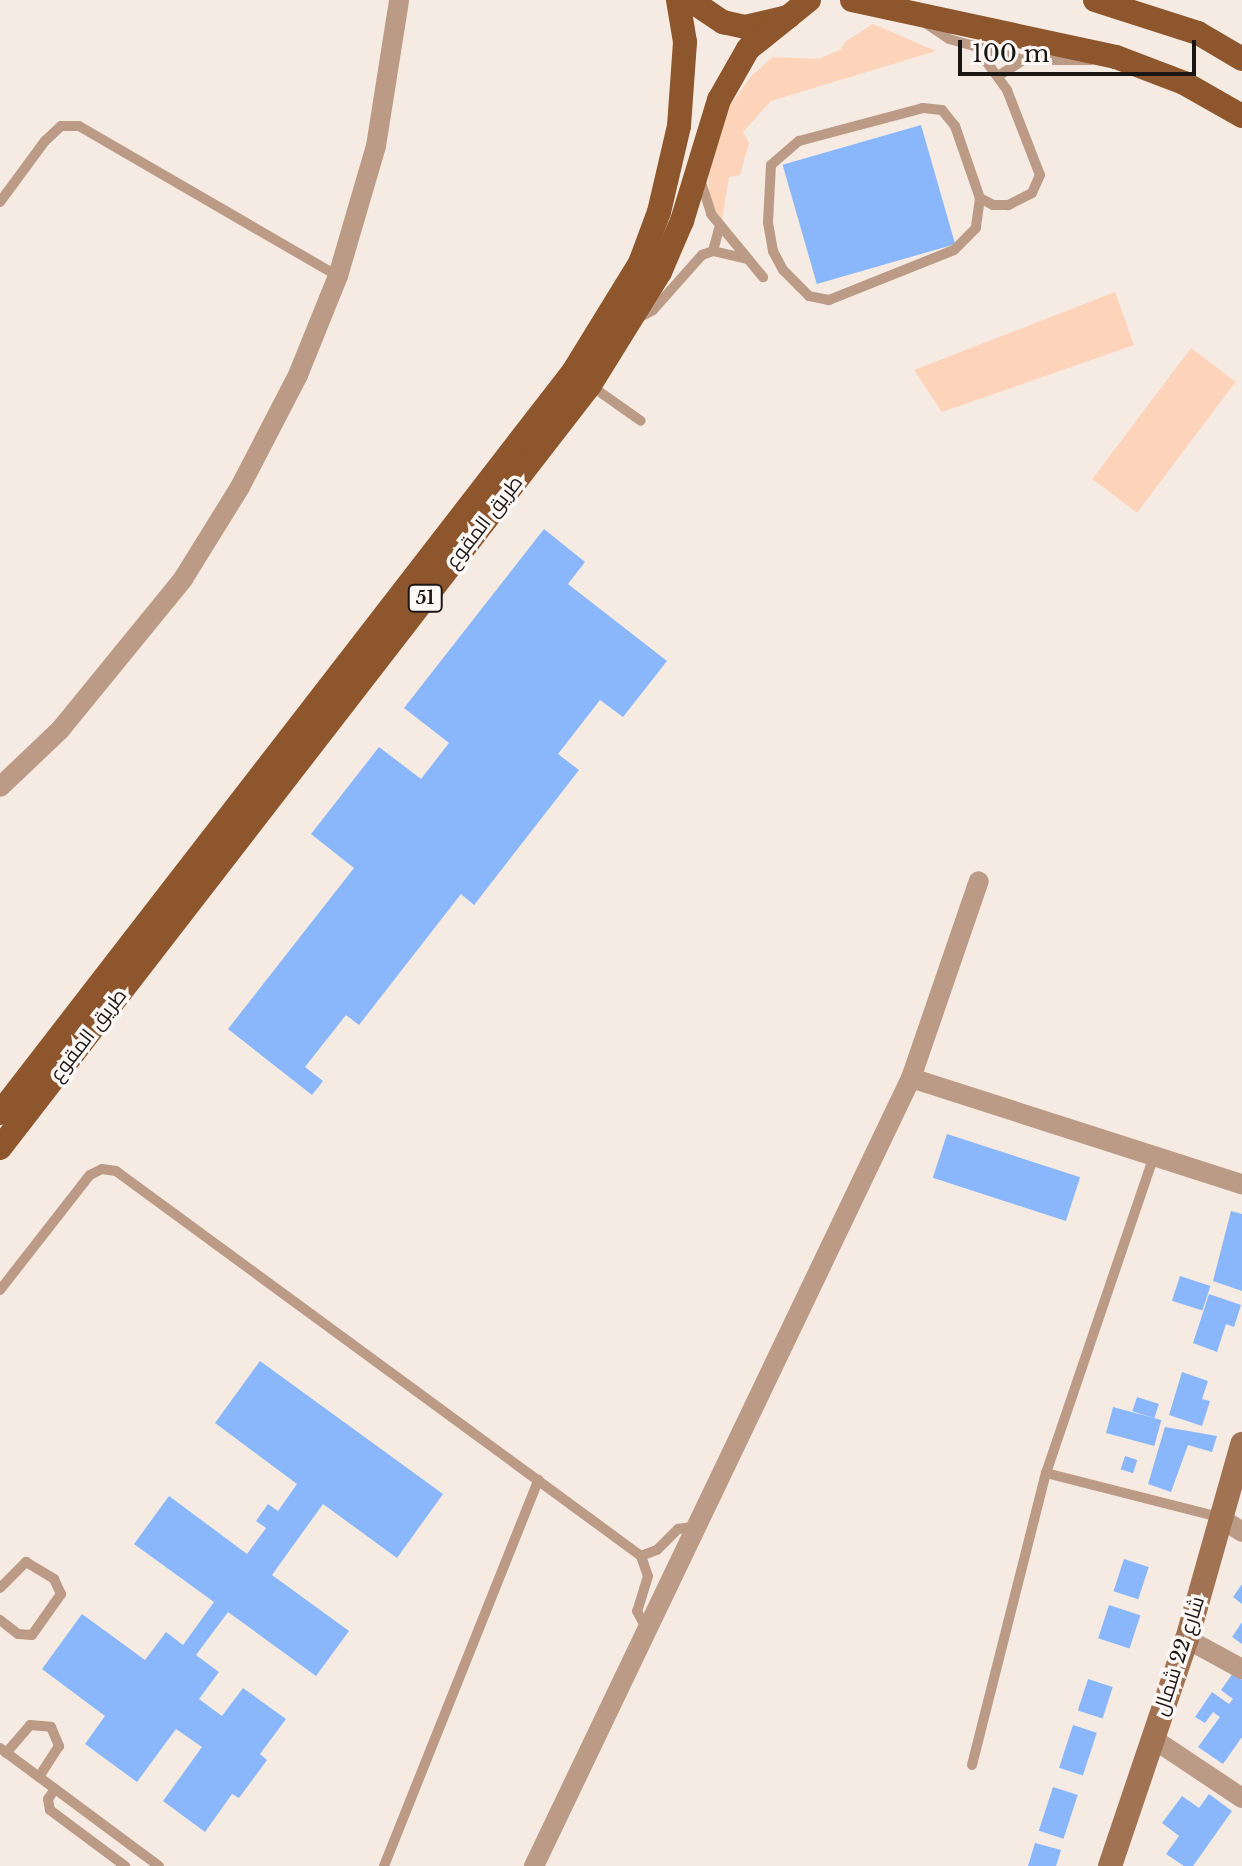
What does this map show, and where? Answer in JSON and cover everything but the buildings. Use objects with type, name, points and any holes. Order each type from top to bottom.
[{"type":"main road","name":"طريق المقوع","points":[[0,1113],[573,372],[640,263],[659,212],[679,126],[685,42],[678,0]]},
{"type":"main road","name":"51","points":[[690,0],[723,22],[745,27],[788,17],[809,0]]},
{"type":"main road","points":[[852,0],[911,10],[1116,57],[1184,83],[1242,116]]},
{"type":"main road","points":[[1095,0],[1198,33],[1242,59]]},
{"type":"main road","name":"طريق المقوع","points":[[0,1148],[590,385],[660,272],[698,174],[719,100],[748,49],[788,17]]},
{"type":"street","points":[[0,787],[60,730],[183,579],[240,487],[298,375],[338,276],[376,146],[399,0]]},
{"type":"street","points":[[534,1866],[911,1078],[979,881]]},
{"type":"street","points":[[911,1078],[1242,1184]]},
{"type":"street","name":"شارع 22 شمال","points":[[1110,1866],[1187,1639],[1242,1444]]},
{"type":"street","points":[[1219,1517],[1242,1532]]},
{"type":"street","points":[[1187,1639],[1242,1669]]},
{"type":"street","points":[[1152,1738],[1242,1798]]},
{"type":"lane","points":[[911,10],[938,34],[978,50],[1024,60],[1116,57]]},
{"type":"lane","points":[[978,50],[998,76],[1040,182],[1032,193],[1008,205],[993,205],[980,198],[952,120],[936,108],[923,108],[783,150],[768,174],[773,251],[805,293],[829,300],[963,244],[976,228],[980,198]]},
{"type":"lane","points":[[998,76],[1024,60]]},
{"type":"lane","points":[[0,202],[45,141],[61,126],[79,126],[338,276]]},
{"type":"lane","points":[[698,174],[720,225],[763,277]]},
{"type":"lane","points":[[713,251],[720,225]]},
{"type":"lane","points":[[633,320],[653,310],[689,264],[713,251],[748,259]]},
{"type":"lane","points":[[590,385],[641,421]]},
{"type":"lane","points":[[972,1765],[1046,1473],[1154,1156]]},
{"type":"lane","points":[[0,1290],[90,1175],[102,1169],[116,1171],[641,1556],[648,1576],[637,1611],[647,1630]]},
{"type":"lane","points":[[1046,1473],[1219,1517]]},
{"type":"lane","points":[[384,1866],[538,1480]]},
{"type":"lane","points":[[641,1556],[657,1550],[678,1529],[697,1526]]},
{"type":"lane","points":[[0,1588],[26,1562],[54,1579],[61,1594],[32,1635],[22,1636],[0,1620]]},
{"type":"lane","points":[[39,1777],[59,1746],[51,1727],[30,1725],[3,1750],[39,1777],[55,1789],[159,1866]]},
{"type":"lane","points":[[55,1789],[48,1799],[50,1810],[125,1866]]},
{"type":"shaded area","points":[[873,24],[936,51],[771,101],[743,132],[749,143],[740,175],[729,177],[722,220],[710,208],[708,177],[728,109],[751,76],[773,57],[818,59],[840,50],[846,41]]},
{"type":"shaded area","points":[[1115,292],[1134,345],[942,412],[914,370]]},
{"type":"shaded area","points":[[1191,348],[1236,382],[1137,513],[1092,479]]}]
